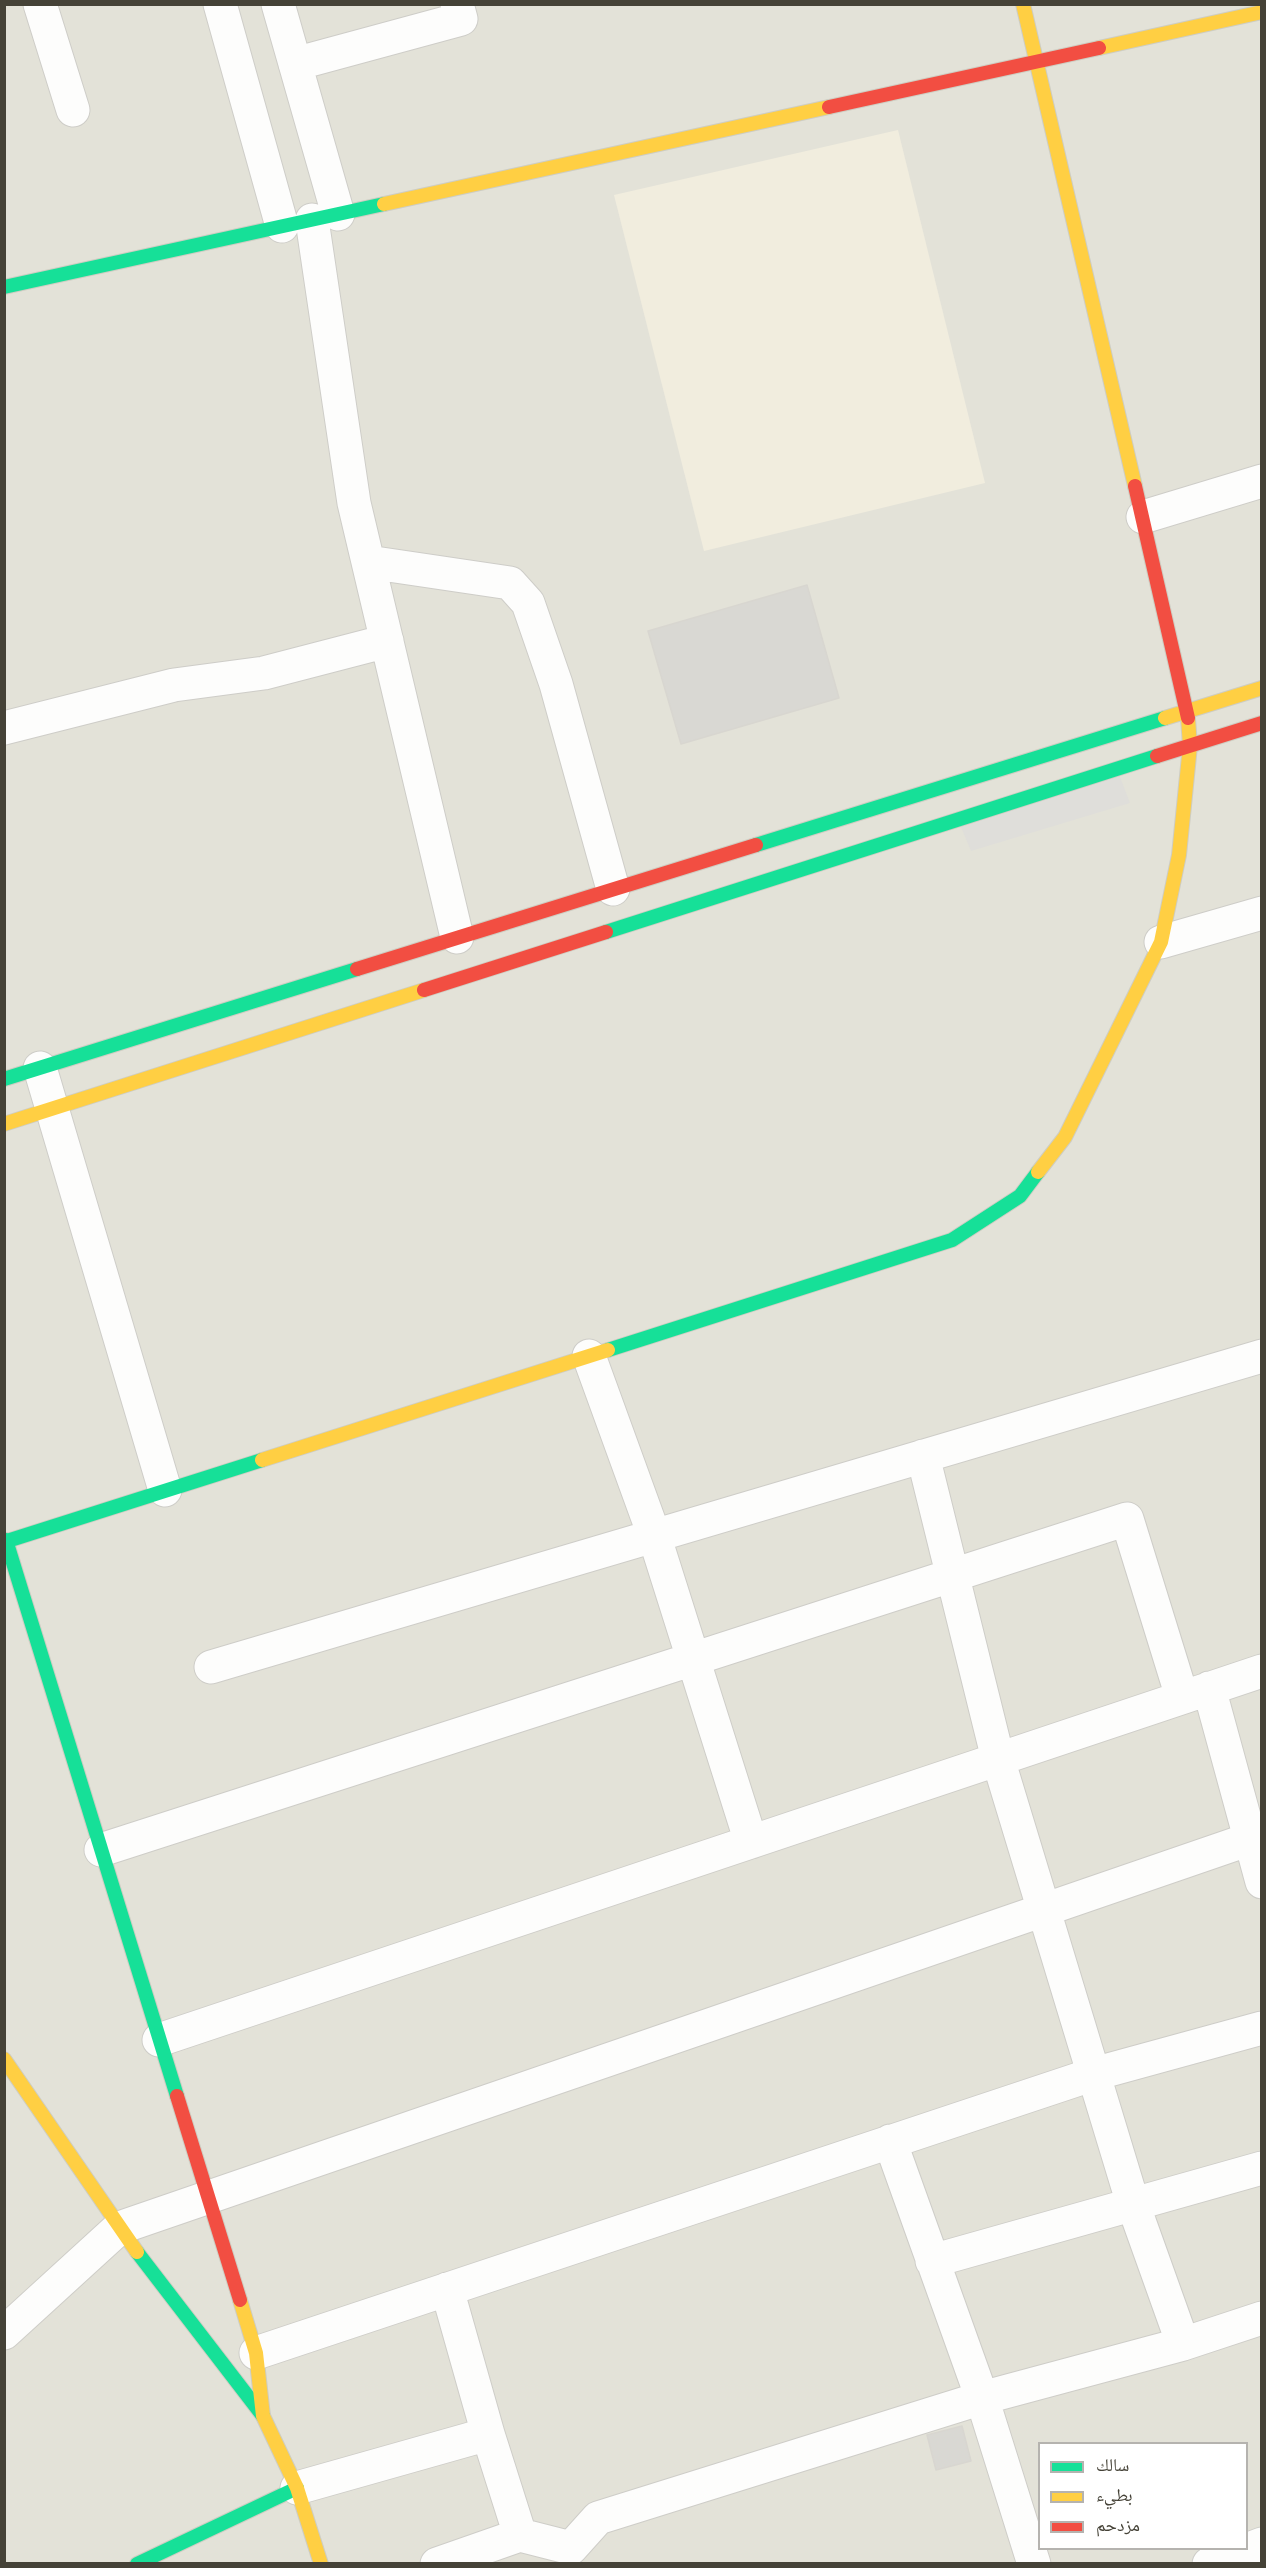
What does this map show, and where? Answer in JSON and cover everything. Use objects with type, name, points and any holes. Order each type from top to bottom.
[{"type":"street","points":[[40,4],[73,110]]},
{"type":"street","points":[[220,4],[310,220]]},
{"type":"street","points":[[278,4],[295,64],[310,220],[354,503],[457,938]]},
{"type":"street","points":[[295,64],[461,19],[457,4]]},
{"type":"street","points":[[263,2416],[256,2353],[5,1541],[952,1240],[1020,1196],[1065,1137],[1161,942],[1179,855],[1190,746],[1188,711],[1023,4]]},
{"type":"street","points":[[4,287],[1262,12]]},
{"type":"street","points":[[1143,517],[1262,482]]},
{"type":"street","points":[[368,562],[510,584],[528,603],[556,684],[614,890]]},
{"type":"street","points":[[4,728],[174,685],[264,673],[387,641]]},
{"type":"street","points":[[4,1079],[1262,688]]},
{"type":"street","points":[[4,1124],[1262,723]]},
{"type":"street","points":[[1161,942],[1262,913]]},
{"type":"street","points":[[40,1068],[165,1490]]},
{"type":"street","points":[[589,1356],[654,1536],[751,1842]]},
{"type":"street","points":[[211,1667],[1262,1356]]},
{"type":"street","points":[[923,1456],[998,1758],[1133,2204],[1182,2344]]},
{"type":"street","points":[[101,1850],[1127,1519],[1196,1693],[1250,1839],[1262,1882]]},
{"type":"street","points":[[159,2040],[1262,1671]]},
{"type":"street","points":[[4,2333],[119,2228],[1250,1839]]},
{"type":"street","points":[[256,2353],[1094,2074],[1262,2028]]},
{"type":"street","points":[[4,2059],[119,2228],[263,2416],[297,2488],[321,2564]]},
{"type":"street","points":[[890,2141],[982,2398],[1034,2564]]},
{"type":"street","points":[[932,2261],[1262,2168]]},
{"type":"street","points":[[447,2289],[488,2434],[520,2535]]},
{"type":"street","points":[[437,2564],[520,2535],[577,2556],[598,2518],[982,2398],[1182,2344],[1262,2318]]},
{"type":"street","points":[[137,2564],[297,2488],[488,2434]]},
{"type":"street","points":[[1209,2564],[1246,2550]]},
{"type":"shaded area","points":[[5,5],[1261,5],[1261,2563],[5,2564]]},
{"type":"shaded area","points":[[898,130],[985,483],[704,551],[614,195]]},
{"type":"shaded area","points":[[1117,769],[1130,803],[971,851],[958,820]]},
{"type":"building","points":[[807,585],[839,698],[681,744],[648,631]]},
{"type":"building","points":[[962,2426],[971,2461],[936,2470],[927,2435]]},
{"type":"traffic: fast","points":[[4,287],[384,204]]},
{"type":"traffic: fast","points":[[756,845],[1165,718]]},
{"type":"traffic: fast","points":[[606,932],[1157,756]]},
{"type":"traffic: fast","points":[[4,1079],[357,969]]},
{"type":"traffic: fast","points":[[608,1350],[952,1240],[1020,1196],[1038,1172]]},
{"type":"traffic: fast","points":[[4,1542],[262,1460]]},
{"type":"traffic: fast","points":[[6,1540],[177,2096]]},
{"type":"traffic: fast","points":[[137,2252],[263,2416]]},
{"type":"traffic: fast","points":[[137,2564],[297,2488]]},
{"type":"traffic: slow","points":[[1023,4],[1135,486]]},
{"type":"traffic: slow","points":[[1099,48],[1262,12]]},
{"type":"traffic: slow","points":[[384,204],[829,107]]},
{"type":"traffic: slow","points":[[1165,718],[1262,688]]},
{"type":"traffic: slow","points":[[1038,1172],[1065,1137],[1161,942],[1179,855],[1190,746],[1188,718]]},
{"type":"traffic: slow","points":[[4,1124],[424,990]]},
{"type":"traffic: slow","points":[[262,1460],[608,1350]]},
{"type":"traffic: slow","points":[[4,2059],[137,2252]]},
{"type":"traffic: slow","points":[[240,2300],[256,2353],[263,2416],[297,2488],[321,2564]]},
{"type":"traffic: jam","points":[[829,107],[1099,48]]},
{"type":"traffic: jam","points":[[1135,486],[1188,718]]},
{"type":"traffic: jam","points":[[1157,756],[1262,723]]},
{"type":"traffic: jam","points":[[357,969],[756,845]]},
{"type":"traffic: jam","points":[[424,990],[606,932]]},
{"type":"traffic: jam","points":[[177,2096],[240,2300]]}]
